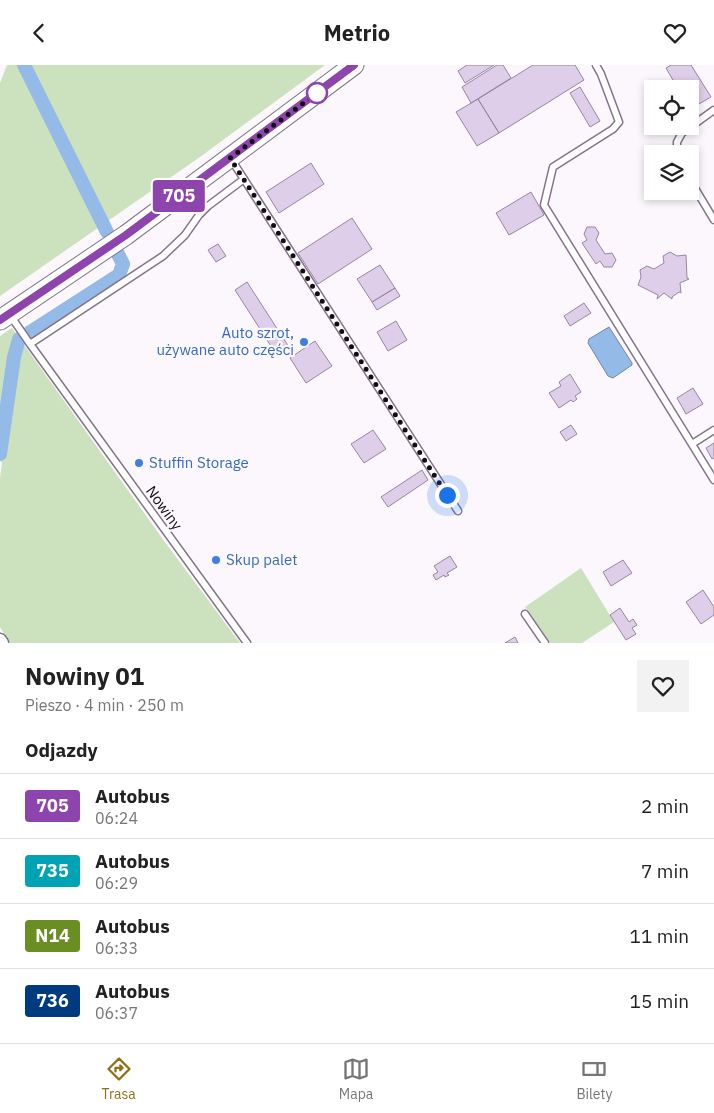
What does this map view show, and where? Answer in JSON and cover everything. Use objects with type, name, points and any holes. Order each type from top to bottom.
[{"type":"main road","points":[[5,317],[104,251],[354,65]]},
{"type":"lane","points":[[596,65],[602,74],[618,122],[613,129],[553,167],[544,205],[714,480]]},
{"type":"lane","points":[[677,145],[677,141],[682,133],[714,110]]},
{"type":"lane","points":[[230,158],[458,511]]},
{"type":"lane","points":[[30,345],[163,256],[185,235],[208,206],[244,179]]},
{"type":"lane","points":[[699,195],[714,220]]},
{"type":"lane","name":"Nowiny","points":[[5,317],[30,345],[247,643]]},
{"type":"lane","points":[[692,444],[714,430]]},
{"type":"lane","points":[[525,614],[545,643]]},
{"type":"green space","points":[[7,65],[325,65],[200,157],[0,296],[0,83]]},
{"type":"green space","points":[[12,328],[162,538],[240,643],[10,643],[0,627],[0,478],[2,463],[0,460],[0,336]]},
{"type":"green space","points":[[581,568],[614,622],[582,643],[550,643],[525,607]]},
{"type":"water","points":[[609,327],[632,363],[632,365],[613,378],[608,376],[588,343],[589,339]]},
{"type":"building","points":[[467,65],[494,65],[465,83],[458,71]]},
{"type":"building","points":[[497,65],[503,65],[511,78],[471,103],[462,87]]},
{"type":"building","points":[[533,65],[575,65],[584,80],[499,133],[478,99]]},
{"type":"building","points":[[671,65],[691,65],[711,97],[699,104],[699,80],[673,80],[666,68]]},
{"type":"building","points":[[580,87],[600,121],[590,127],[570,93]]},
{"type":"building","points":[[478,99],[499,133],[477,146],[456,112]]},
{"type":"building","points":[[311,163],[324,184],[279,213],[266,192]]},
{"type":"building","points":[[531,192],[544,215],[509,235],[496,213]]},
{"type":"building","points":[[352,218],[372,249],[318,284],[298,253]]},
{"type":"building","points":[[587,227],[595,227],[599,233],[596,240],[605,254],[612,253],[616,260],[612,267],[604,267],[600,261],[596,264],[582,243],[587,240],[584,234]]},
{"type":"building","points":[[218,244],[226,256],[216,262],[208,250]]},
{"type":"building","points":[[670,252],[677,256],[686,255],[687,278],[689,279],[680,283],[681,293],[679,292],[672,299],[664,293],[657,299],[658,295],[638,285],[641,277],[640,270],[647,266],[654,269],[664,263],[663,256]]},
{"type":"building","points":[[380,265],[395,288],[372,302],[357,279]]},
{"type":"building","points":[[247,282],[289,347],[276,354],[235,290]]},
{"type":"building","points":[[395,288],[400,296],[377,310],[372,302]]},
{"type":"building","points":[[584,303],[591,313],[570,326],[564,316]]},
{"type":"building","points":[[396,321],[407,340],[388,351],[377,332]]},
{"type":"building","points":[[315,341],[332,366],[306,383],[290,358]]},
{"type":"building","points":[[570,374],[581,392],[575,396],[577,399],[573,402],[571,400],[559,408],[549,393],[561,386],[559,382]]},
{"type":"building","points":[[693,388],[703,404],[686,414],[677,398]]},
{"type":"building","points":[[571,425],[577,434],[566,441],[560,432]]},
{"type":"building","points":[[373,430],[386,449],[364,463],[351,444]]},
{"type":"building","points":[[714,443],[714,458],[712,459],[706,448]]},
{"type":"building","points":[[422,470],[428,480],[388,507],[381,497]]},
{"type":"building","points":[[450,556],[457,567],[447,573],[449,575],[445,577],[444,575],[436,580],[433,575],[438,572],[434,566]]},
{"type":"building","points":[[623,560],[632,573],[611,586],[603,572]]},
{"type":"building","points":[[703,590],[714,607],[714,615],[701,624],[686,602]]},
{"type":"building","points":[[620,608],[629,622],[633,619],[637,625],[632,628],[636,634],[626,640],[610,615]]},
{"type":"building","points":[[515,637],[518,643],[505,643]]},
{"type":"waterway","points":[[24,65],[107,232]]},
{"type":"waterway","points":[[29,333],[119,275],[123,264],[118,254]]},
{"type":"waterway","points":[[0,454],[14,357],[19,339]]},
{"type":"bus line","name":"705","points":[[0,320],[104,251],[354,65]]},
{"type":"place","name":"Auto szrot, używane auto części","points":[[304,342]]},
{"type":"place","name":"Stuffin Storage","points":[[139,463]]},
{"type":"place","name":"Skup palet","points":[[216,560]]},
{"type":"route","points":[[317,93],[230,158],[447,495]]}]
